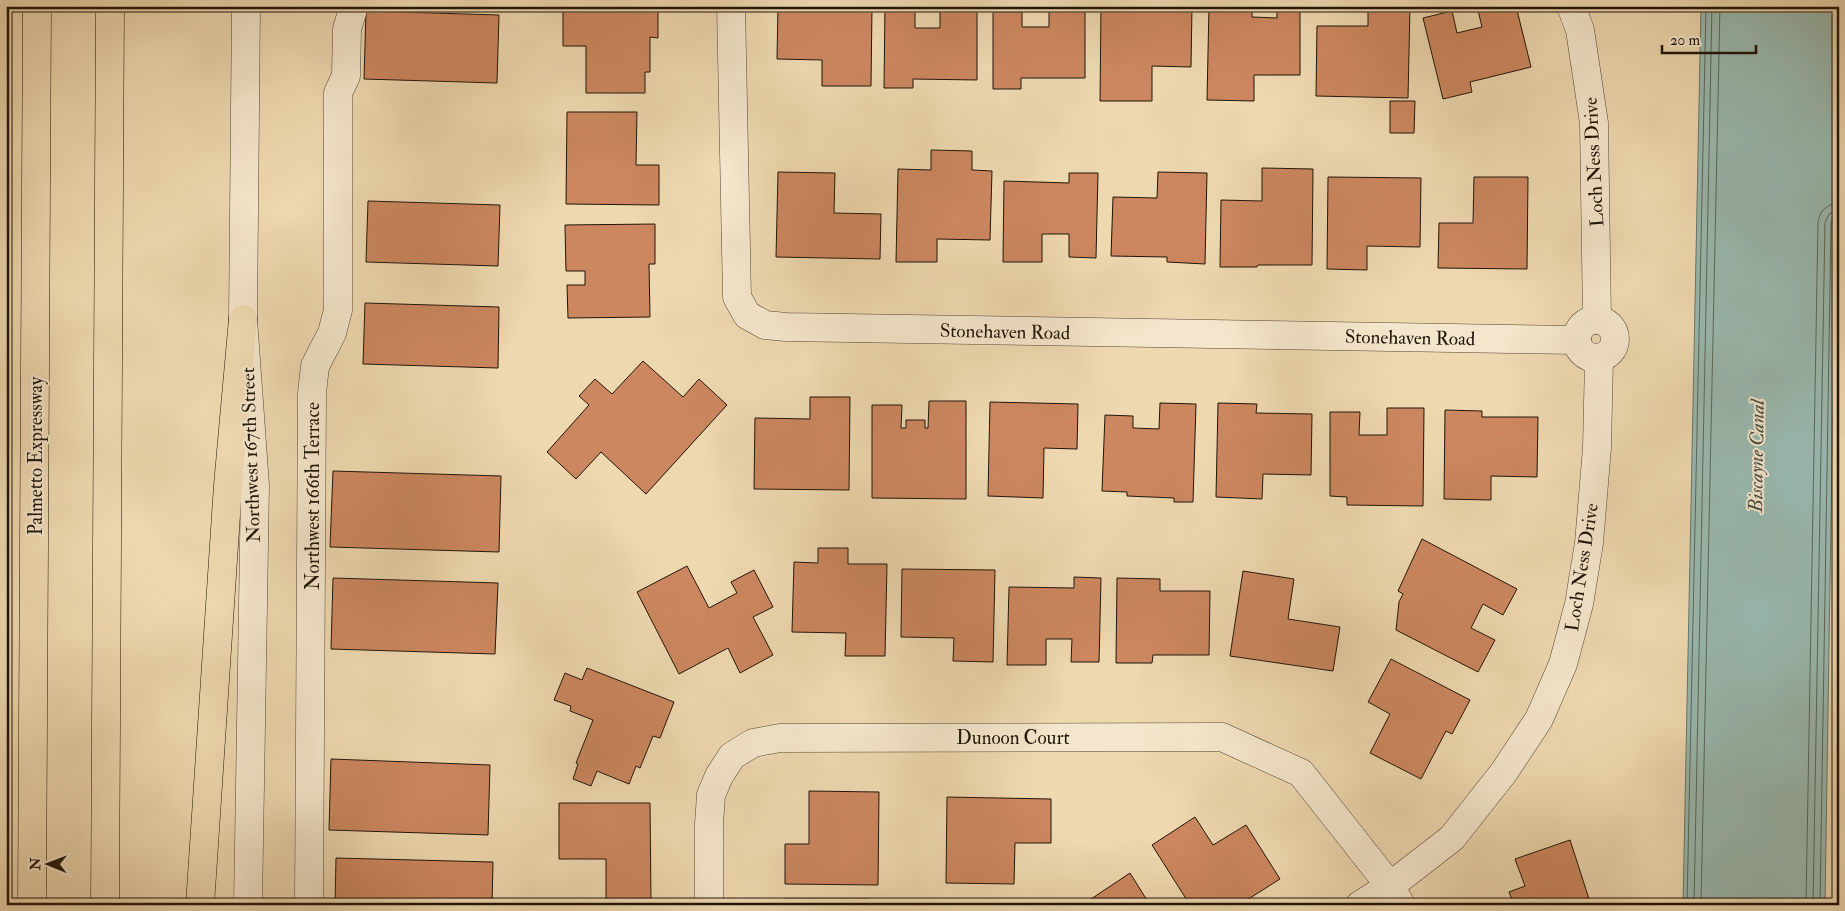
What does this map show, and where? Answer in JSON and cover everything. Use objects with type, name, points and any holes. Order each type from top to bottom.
[{"type":"highway","name":"Palmetto Expressway","points":[[32,905],[37,6]]},
{"type":"highway","points":[[105,905],[110,6]]},
{"type":"highway","points":[[200,905],[228,485],[243,319]]},
{"type":"street","name":"Northwest 167th Street","points":[[246,6],[243,319],[255,485],[248,905]]},
{"type":"street","name":"Northwest 166th Terrace","points":[[337,6],[330,28],[330,77],[338,92]]},
{"type":"street","name":"Northwest 166th Terrace","points":[[309,905],[312,393],[315,366],[332,333],[338,310],[338,92],[346,76],[347,29],[354,6]]},
{"type":"street","name":"Stonehaven Road","points":[[731,6],[738,297],[747,315],[765,324],[786,327],[1577,340]]},
{"type":"street","name":"Loch Ness Drive","points":[[1571,6],[1580,30],[1594,123],[1597,320]]},
{"type":"street","points":[[1597,320],[1609,325],[1615,336],[1614,348],[1610,353],[1599,359],[1586,356],[1578,346],[1577,340],[1580,328],[1585,323],[1597,320]]},
{"type":"street","name":"Loch Ness Drive","points":[[1360,905],[1396,895],[1452,838],[1504,772],[1539,720],[1563,664],[1579,604],[1589,543],[1597,448],[1599,359]]},
{"type":"street","name":"Dunoon Court","points":[[709,905],[708,824],[713,788],[732,756],[752,743],[780,738],[1222,736],[1301,773],[1396,895]]},
{"type":"water","name":"Biscayne Canal","points":[[1701,6],[1839,6],[1825,905],[1683,905]]},
{"type":"building","points":[[563,6],[658,6],[658,38],[650,37],[650,72],[645,72],[645,93],[586,93],[586,46],[563,46]]},
{"type":"building","points":[[778,6],[872,6],[871,86],[822,86],[822,60],[777,59]]},
{"type":"building","points":[[885,6],[915,6],[915,28],[940,28],[940,6],[977,6],[977,80],[913,79],[913,88],[884,88]]},
{"type":"building","points":[[1049,6],[1085,6],[1085,78],[1021,78],[1021,89],[993,89],[993,12],[1022,12],[1022,27],[1049,27]]},
{"type":"building","points":[[1101,6],[1192,6],[1191,67],[1152,66],[1152,101],[1100,101]]},
{"type":"building","points":[[1209,6],[1245,6],[1245,11],[1252,11],[1252,17],[1277,18],[1279,6],[1298,6],[1300,9],[1300,75],[1254,75],[1254,101],[1207,100]]},
{"type":"building","points":[[1368,6],[1410,6],[1408,98],[1316,96],[1317,26],[1368,26]]},
{"type":"building","points":[[1477,6],[1516,6],[1531,67],[1470,82],[1472,92],[1443,99],[1423,18],[1452,11],[1457,33],[1482,27]]},
{"type":"building","points":[[366,11],[499,15],[497,83],[364,79]]},
{"type":"building","points":[[1390,101],[1415,101],[1414,133],[1390,133]]},
{"type":"building","points":[[567,112],[637,112],[636,165],[659,165],[659,205],[566,204]]},
{"type":"building","points":[[931,150],[972,151],[972,170],[992,171],[990,240],[937,239],[937,262],[896,262],[898,169],[931,170]]},
{"type":"building","points":[[1262,168],[1313,169],[1312,265],[1220,267],[1221,200],[1262,201]]},
{"type":"building","points":[[778,172],[835,173],[834,213],[881,214],[880,259],[776,257]]},
{"type":"building","points":[[1158,172],[1207,173],[1205,264],[1167,262],[1167,257],[1111,256],[1113,197],[1157,198]]},
{"type":"building","points":[[1069,173],[1098,173],[1096,258],[1069,257],[1069,234],[1042,234],[1042,262],[1003,262],[1004,181],[1069,183]]},
{"type":"building","points":[[1328,177],[1421,178],[1420,247],[1367,246],[1367,270],[1327,269]]},
{"type":"building","points":[[1474,177],[1528,177],[1527,269],[1438,268],[1439,223],[1473,223]]},
{"type":"building","points":[[368,201],[500,205],[498,266],[366,262]]},
{"type":"building","points":[[655,224],[655,264],[649,264],[650,317],[568,318],[567,285],[585,285],[585,271],[566,271],[565,225]]},
{"type":"building","points":[[365,303],[499,307],[498,368],[363,364]]},
{"type":"building","points":[[643,361],[683,397],[699,379],[727,405],[646,494],[601,452],[576,479],[547,452],[589,405],[579,396],[595,379],[612,394]]},
{"type":"building","points":[[810,397],[850,397],[849,490],[754,489],[755,418],[810,419]]},
{"type":"building","points":[[929,401],[966,401],[966,499],[872,498],[872,405],[902,405],[901,428],[906,428],[906,420],[925,420],[925,428],[928,428]]},
{"type":"building","points":[[990,402],[1078,404],[1077,449],[1044,448],[1043,498],[988,496]]},
{"type":"building","points":[[1160,403],[1196,404],[1193,502],[1174,502],[1174,498],[1127,496],[1127,492],[1102,491],[1105,415],[1133,416],[1133,428],[1159,429]]},
{"type":"building","points":[[1218,403],[1257,404],[1256,413],[1312,414],[1311,475],[1263,474],[1262,499],[1216,497]]},
{"type":"building","points":[[1387,408],[1424,408],[1423,506],[1347,505],[1347,497],[1330,496],[1330,412],[1360,412],[1359,435],[1387,435]]},
{"type":"building","points":[[1445,410],[1482,411],[1482,417],[1538,417],[1537,477],[1491,476],[1491,500],[1444,499]]},
{"type":"building","points":[[333,471],[501,476],[499,552],[330,547]]},
{"type":"building","points":[[1422,539],[1517,589],[1503,615],[1483,604],[1471,628],[1495,640],[1478,672],[1396,630],[1399,602],[1403,594],[1398,591]]},
{"type":"building","points":[[818,548],[848,548],[848,564],[887,564],[885,656],[845,656],[846,633],[792,632],[794,562],[818,563]]},
{"type":"building","points":[[687,566],[709,608],[737,593],[731,582],[754,570],[773,607],[753,617],[773,655],[740,673],[728,648],[679,674],[637,592]]},
{"type":"building","points":[[902,569],[995,570],[993,662],[953,661],[954,638],[901,637]]},
{"type":"building","points":[[1243,571],[1294,579],[1288,619],[1340,627],[1333,671],[1230,656]]},
{"type":"building","points":[[1074,577],[1101,578],[1099,662],[1071,662],[1072,639],[1046,639],[1046,665],[1007,665],[1009,587],[1074,588]]},
{"type":"building","points":[[333,578],[498,583],[495,654],[331,649]]},
{"type":"building","points":[[1117,578],[1160,579],[1160,591],[1210,591],[1209,655],[1153,655],[1152,663],[1116,663]]},
{"type":"building","points":[[1391,659],[1470,700],[1452,734],[1446,731],[1421,779],[1370,753],[1390,714],[1368,702]]},
{"type":"building","points":[[587,668],[674,702],[660,738],[653,736],[640,768],[636,766],[629,784],[597,771],[591,786],[573,779],[578,764],[576,763],[593,720],[570,711],[571,706],[554,700],[565,673],[582,680]]},
{"type":"building","points":[[331,759],[490,765],[488,835],[329,830]]},
{"type":"building","points":[[809,791],[879,792],[878,885],[785,884],[785,844],[809,844]]},
{"type":"building","points":[[947,797],[1051,799],[1051,843],[1015,843],[1014,884],[946,883]]},
{"type":"building","points":[[559,803],[650,803],[651,903],[606,903],[606,859],[559,859]]},
{"type":"building","points":[[1195,817],[1213,845],[1246,825],[1280,879],[1239,905],[1190,905],[1152,845]]},
{"type":"building","points":[[1570,840],[1591,905],[1514,905],[1509,892],[1525,886],[1515,859]]},
{"type":"building","points":[[336,858],[493,862],[492,905],[335,905]]},
{"type":"building","points":[[1130,873],[1150,905],[1095,905],[1091,899]]},
{"type":"building","points":[[785,899],[869,899],[869,905],[785,905]]}]
